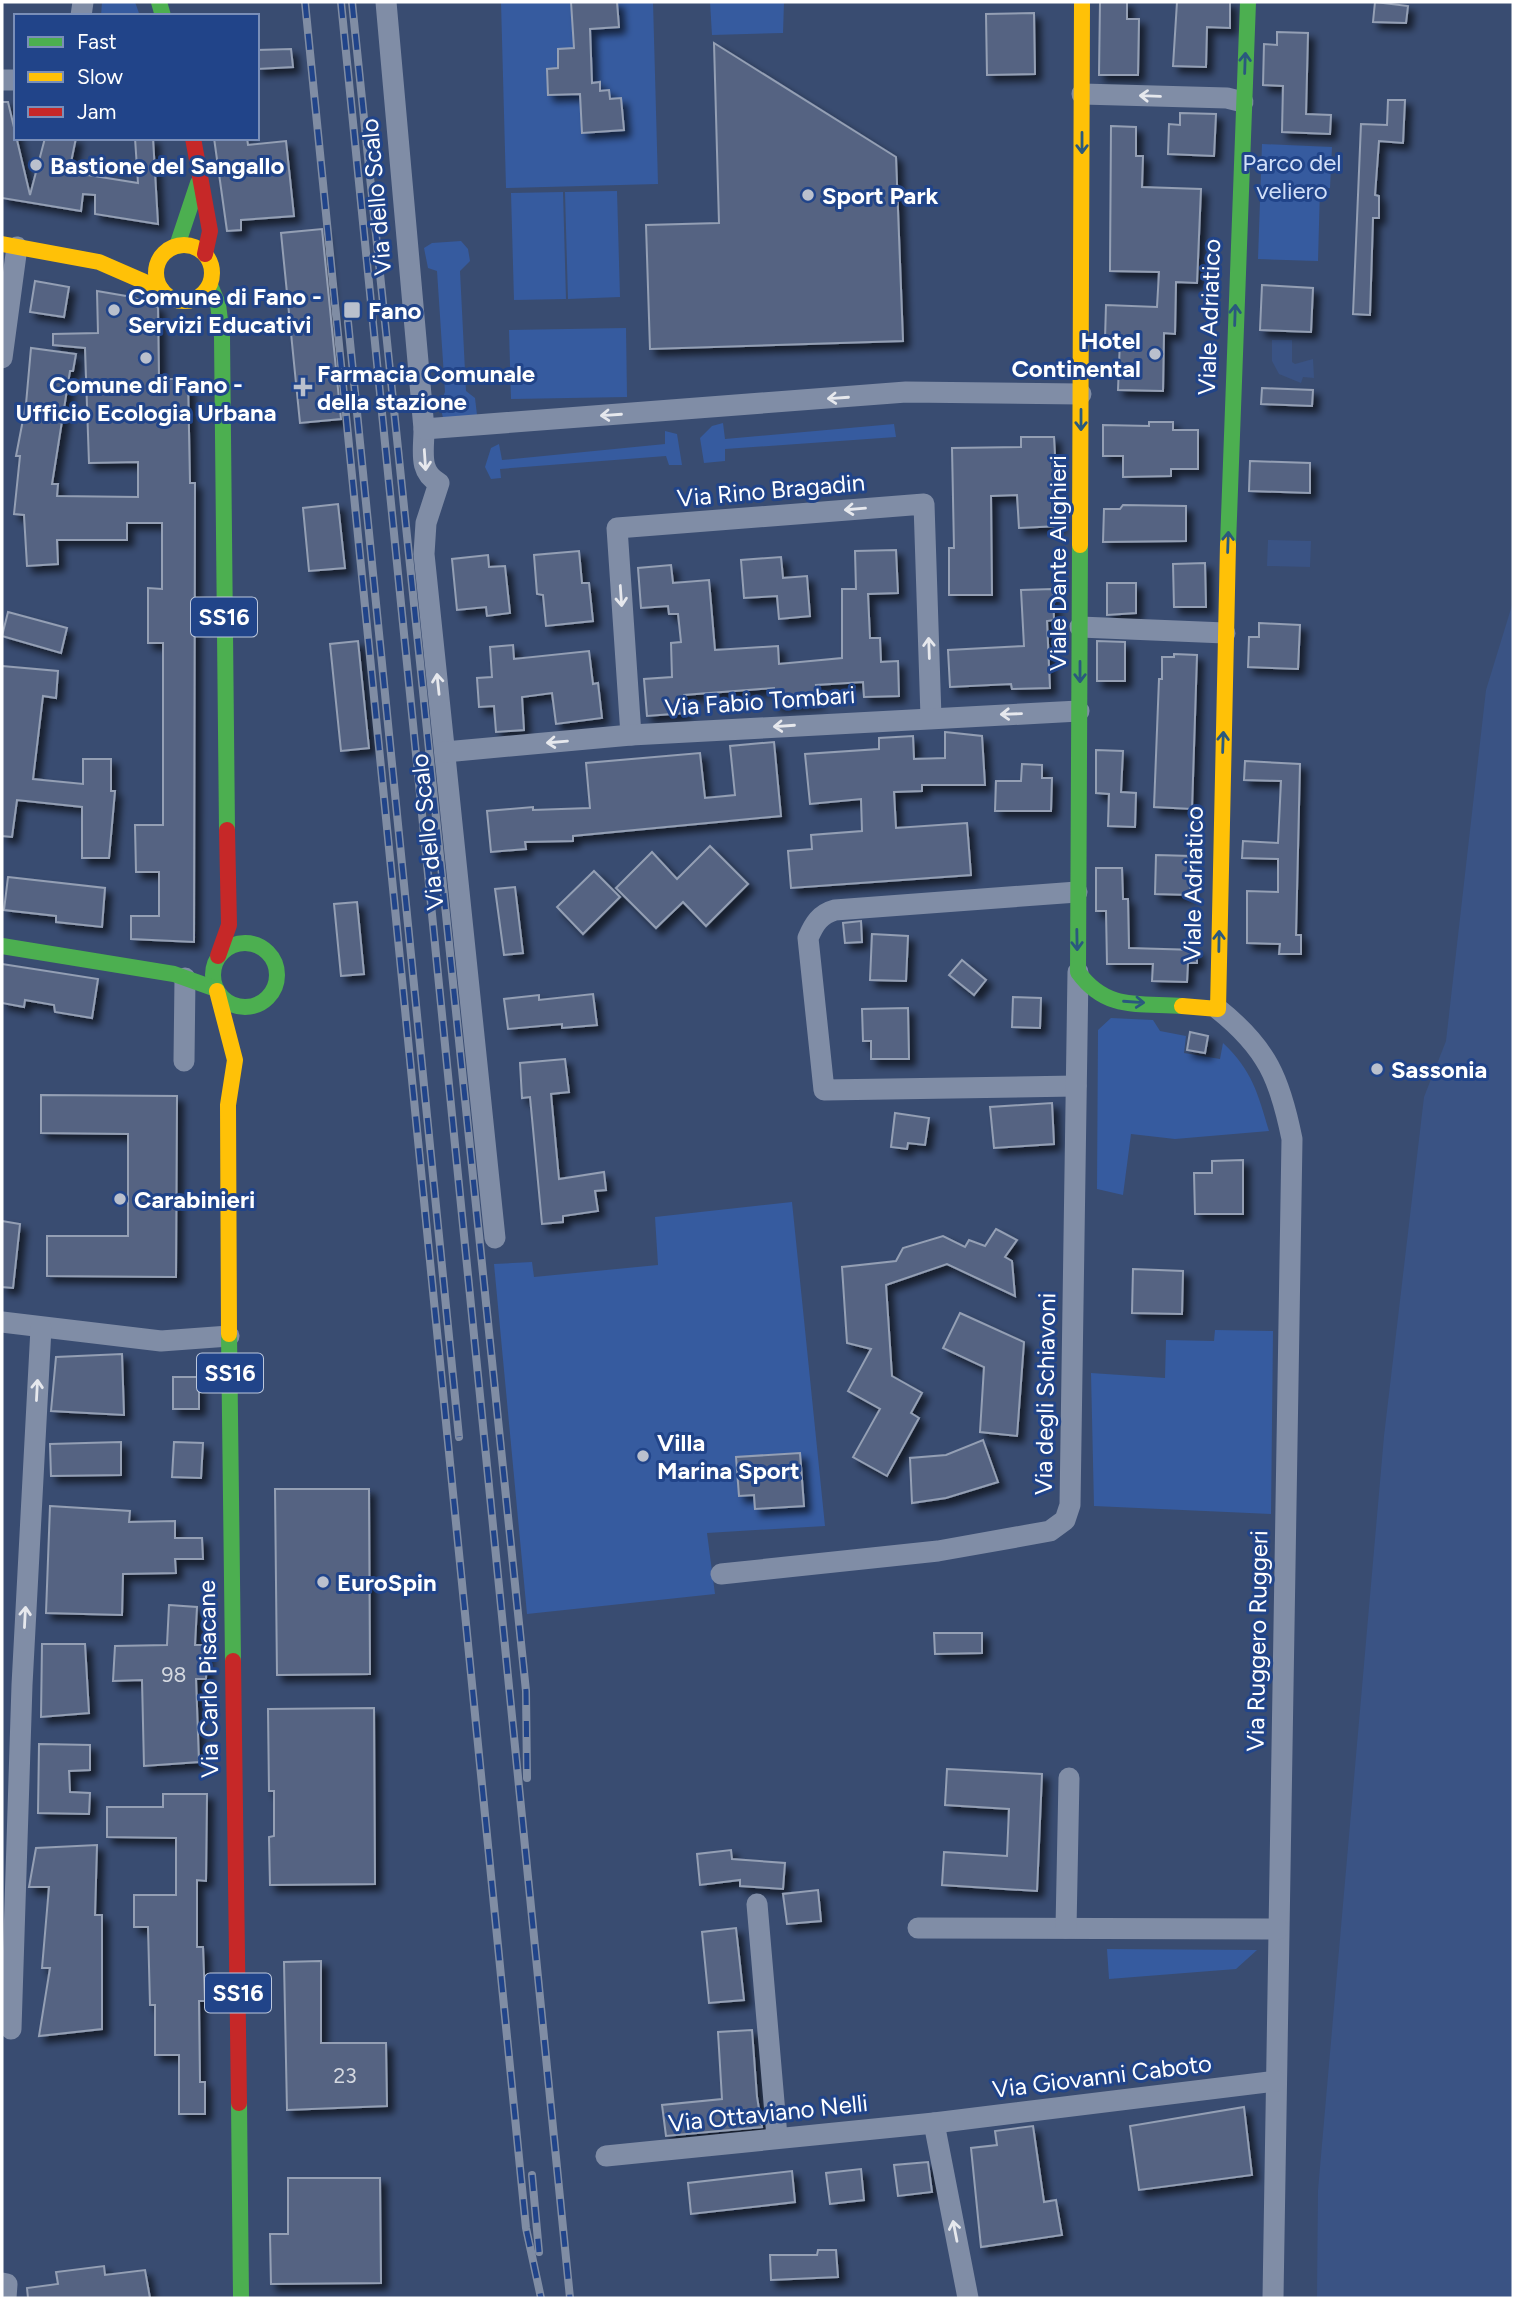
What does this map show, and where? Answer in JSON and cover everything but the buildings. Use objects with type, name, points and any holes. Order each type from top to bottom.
[{"type":"main road","name":"Viale Dante Alighieri","points":[[1078,972],[1082,2]]},
{"type":"main road","name":"Viale Adriatico","points":[[1218,1009],[1225,633],[1248,2]]},
{"type":"main road","points":[[193,140],[210,231],[205,254]]},
{"type":"main road","points":[[193,320],[167,294],[156,274],[170,249],[201,173]]},
{"type":"main road","points":[[9,246],[99,262],[167,294],[190,300],[198,298],[210,285],[212,269],[205,254],[192,246],[99,262]]},
{"type":"main road","name":"Via Carlo Pisacane","points":[[210,285],[218,304],[222,337],[220,377],[224,720],[229,856],[229,925],[216,962],[216,990],[235,1060],[229,1105],[227,1161],[241,2298]]},
{"type":"main road","points":[[203,335],[220,377]]},
{"type":"main road","name":"Via Carlo Pisacane","points":[[216,990],[223,999],[239,1007],[260,1012],[272,994],[278,976],[273,958],[260,946],[229,856]]},
{"type":"main road","points":[[185,978],[216,962],[233,945],[251,943],[260,946]]},
{"type":"main road","points":[[2,946],[185,978],[216,990]]},
{"type":"main road","points":[[1078,972],[1088,986],[1109,1001],[1218,1009]]},
{"type":"main road","name":"Via Carlo Pisacane","points":[[235,1060],[249,1037]]},
{"type":"street","name":"Via dello Scalo","points":[[386,2],[424,429],[424,468],[428,477],[439,483],[426,523],[424,554],[495,1238]]},
{"type":"street","points":[[1082,94],[1227,98],[1243,102]]},
{"type":"street","points":[[2,358],[9,246]]},
{"type":"street","points":[[424,429],[906,392],[1081,394]]},
{"type":"street","name":"Via Rino Bragadin","points":[[631,735],[617,528],[923,504],[931,717]]},
{"type":"street","points":[[1080,627],[1225,633]]},
{"type":"street","name":"Via Fabio Tombari","points":[[445,752],[631,735],[1079,711]]},
{"type":"street","points":[[1076,1086],[824,1090],[808,938],[813,925],[825,913],[1077,892]]},
{"type":"street","name":"Via degli Schiavoni","points":[[721,1574],[955,1548],[1050,1531],[1065,1520],[1069,1510],[1070,1492],[1078,972]]},
{"type":"street","points":[[184,1061],[185,978]]},
{"type":"street","name":"Via Ruggero Ruggeri","points":[[1218,1009],[1255,1043],[1276,1076],[1292,1139],[1273,2298]]},
{"type":"street","points":[[2,1322],[161,1341],[229,1336]]},
{"type":"street","points":[[11,2029],[12,1684],[41,1328]]},
{"type":"street","points":[[1066,1928],[1069,1778]]},
{"type":"street","points":[[757,1904],[777,2137]]},
{"type":"street","points":[[918,1928],[1278,1929]]},
{"type":"street","name":"Via Giovanni Caboto","points":[[934,2123],[1276,2081]]},
{"type":"street","points":[[934,2123],[968,2298]]},
{"type":"street","name":"Via Ottaviano Nelli","points":[[606,2156],[934,2123]]},
{"type":"green space","points":[[102,2],[135,2],[139,14],[101,14]]},
{"type":"green space","points":[[501,2],[653,2],[658,184],[506,188]]},
{"type":"green space","points":[[710,2],[784,2],[783,33],[712,35]]},
{"type":"green space","name":"Parco del veliero","points":[[1262,144],[1332,147],[1330,188],[1320,188],[1318,261],[1258,259]]},
{"type":"green space","points":[[617,191],[620,297],[568,299],[565,192]]},
{"type":"green space","points":[[563,192],[566,299],[514,300],[511,193]]},
{"type":"green space","points":[[461,241],[468,249],[470,261],[460,271],[466,391],[475,398],[477,415],[443,418],[440,404],[445,392],[437,271],[428,268],[424,248],[432,243]]},
{"type":"green space","points":[[626,328],[627,397],[511,399],[509,330]]},
{"type":"green space","points":[[723,423],[725,439],[894,424],[896,437],[725,449],[725,461],[704,463],[700,438],[712,426]]},
{"type":"green space","points":[[665,431],[677,434],[682,465],[669,465],[666,456],[500,469],[501,478],[491,479],[485,467],[491,448],[499,444],[502,460],[665,444]]},
{"type":"green space","points":[[1111,1018],[1153,1020],[1160,1031],[1186,1036],[1184,1053],[1220,1059],[1223,1043],[1247,1073],[1269,1131],[1175,1139],[1131,1134],[1123,1195],[1097,1189],[1098,1030]]},
{"type":"green space","points":[[792,1202],[825,1526],[707,1533],[715,1594],[527,1614],[494,1264],[532,1262],[534,1277],[658,1265],[655,1217]]},
{"type":"green space","points":[[1215,1330],[1273,1331],[1271,1514],[1094,1506],[1091,1373],[1165,1378],[1166,1340],[1214,1341]]},
{"type":"green space","points":[[1107,1949],[1257,1950],[1236,1969],[1109,1979]]},
{"type":"shaded area","points":[[1272,340],[1292,340],[1292,362],[1295,364],[1313,359],[1314,378],[1303,377],[1301,383],[1279,374],[1272,361]]},
{"type":"shaded area","points":[[1268,540],[1311,541],[1310,567],[1267,566]]},
{"type":"shaded area","points":[[1513,602],[1513,2298],[1317,2298],[1318,2190],[1384,1436],[1424,1097],[1446,1041],[1486,690]]},
{"type":"railway","points":[[305,2],[526,2228],[541,2298]]},
{"type":"railway","points":[[341,2],[570,2298]]},
{"type":"railway","points":[[352,2],[526,1691],[527,1778]]},
{"type":"railway","points":[[348,322],[459,1437]]},
{"type":"railway","points":[[532,2175],[539,2252]]},
{"type":"traffic: fast","points":[[159,2],[162,14]]},
{"type":"traffic: fast","points":[[1228,544],[1248,2]]},
{"type":"traffic: fast","points":[[177,246],[198,183]]},
{"type":"traffic: fast","points":[[210,285],[218,304],[222,337],[227,830]]},
{"type":"traffic: fast","points":[[1080,545],[1078,972],[1089,985],[1112,999],[1138,1004],[1182,1006]]},
{"type":"traffic: fast","points":[[239,943],[251,943],[268,952],[275,963],[277,975],[275,987],[268,998],[251,1007],[239,1007],[227,1002],[218,993],[213,981],[213,969],[218,957],[227,948],[239,943]]},
{"type":"traffic: fast","points":[[2,946],[174,974],[216,989]]},
{"type":"traffic: fast","points":[[229,1334],[233,1661]]},
{"type":"traffic: fast","points":[[239,2103],[241,2298]]},
{"type":"traffic: slow","points":[[1080,545],[1082,2]]},
{"type":"traffic: slow","points":[[2,244],[99,262],[161,289]]},
{"type":"traffic: slow","points":[[184,245],[195,247],[204,253],[210,262],[212,273],[210,284],[204,293],[195,299],[184,301],[173,299],[164,293],[158,284],[156,273],[158,262],[164,253],[173,247],[184,245]]},
{"type":"traffic: slow","points":[[1182,1006],[1218,1009],[1228,544]]},
{"type":"traffic: slow","points":[[217,991],[235,1060],[228,1105],[229,1334]]},
{"type":"traffic: jam","points":[[193,140],[210,231],[205,254]]},
{"type":"traffic: jam","points":[[218,956],[229,925],[227,830]]},
{"type":"traffic: jam","points":[[233,1661],[239,2103]]},
{"type":"place","name":"Bastione del Sangallo","points":[[36,165]]},
{"type":"place","name":"Sport Park","points":[[808,195]]},
{"type":"place","name":"Comune di Fano - Servizi Educativi","points":[[114,310]]},
{"type":"place","name":"Fano","points":[[352,310]]},
{"type":"place","name":"Hotel Continental","points":[[1155,354]]},
{"type":"place","name":"Comune di Fano - Ufficio Ecologia Urbana","points":[[146,358]]},
{"type":"place","name":"Farmacia Comunale della stazione","points":[[303,387]]},
{"type":"place","name":"Sassonia","points":[[1377,1069]]},
{"type":"place","name":"Carabinieri","points":[[120,1199]]},
{"type":"place","name":"Villa Marina Sport","points":[[643,1456]]},
{"type":"place","name":"EuroSpin","points":[[323,1582]]}]
